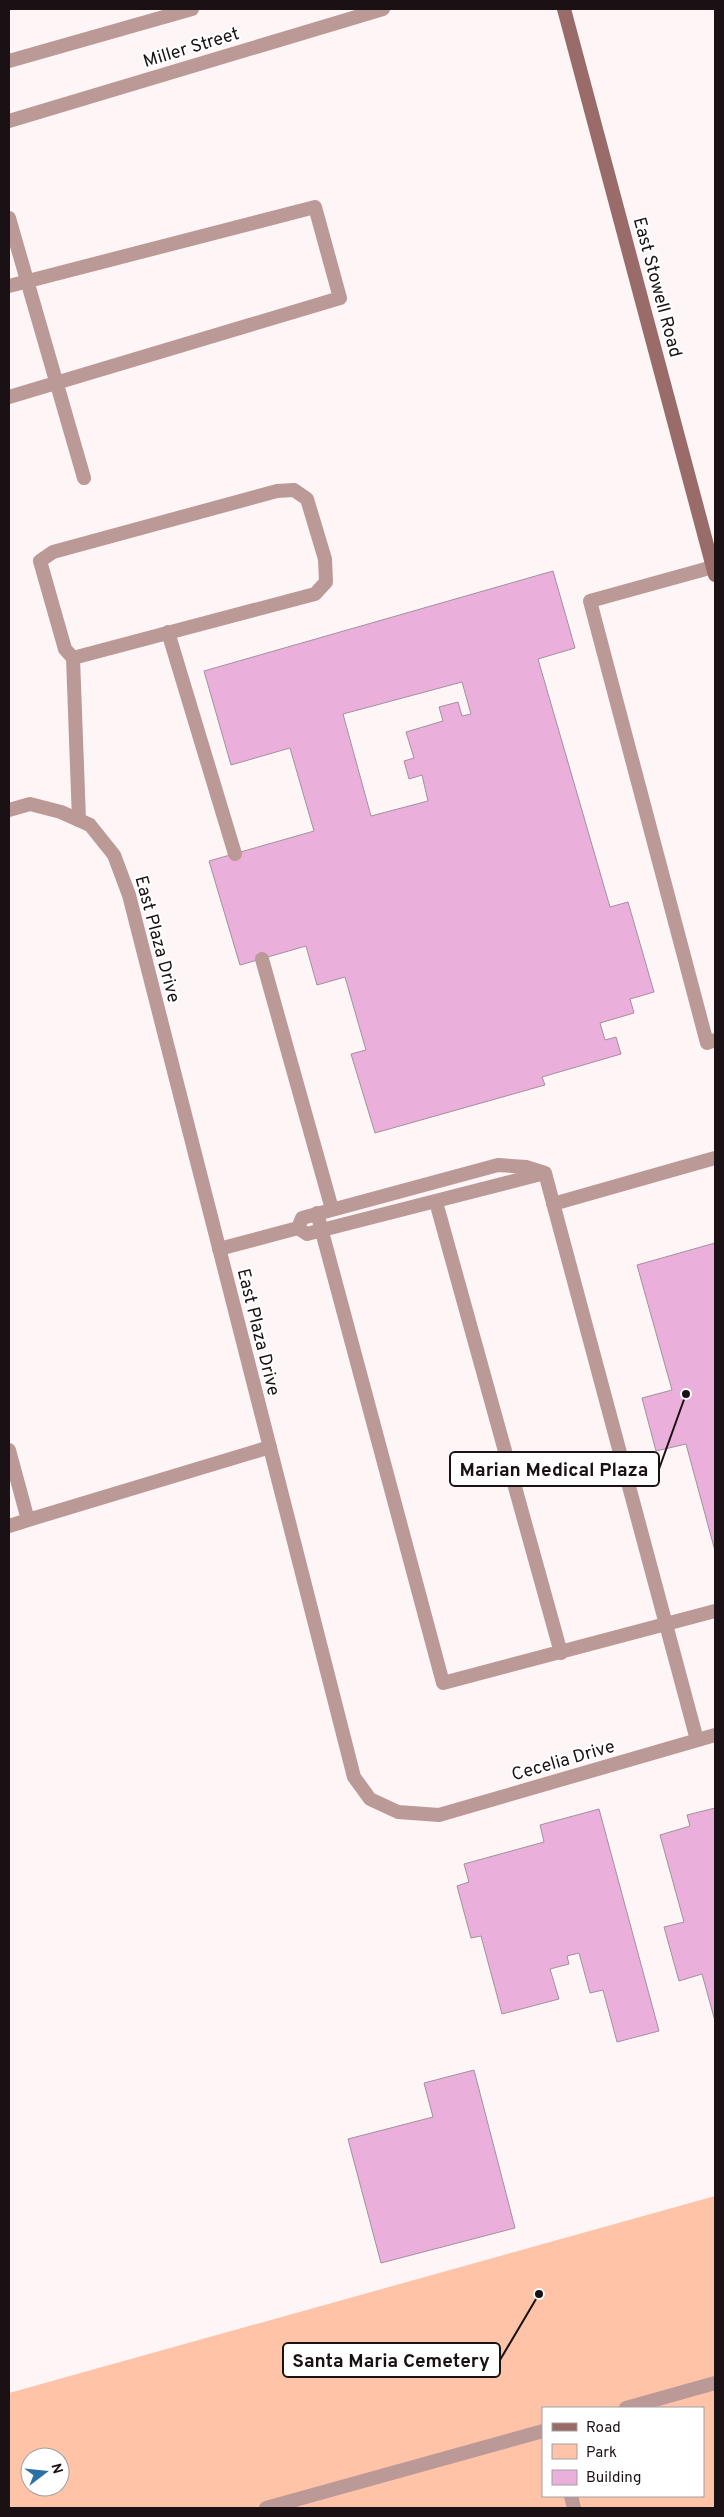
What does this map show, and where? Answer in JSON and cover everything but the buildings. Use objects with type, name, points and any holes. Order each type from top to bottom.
[{"type":"main road","name":"East Stowell Road","points":[[564,9],[714,571]]},
{"type":"street","name":"Miller Street","points":[[9,61],[174,11],[192,9]]},
{"type":"street","name":"Miller Street","points":[[9,121],[383,9]]},
{"type":"street","points":[[9,286],[315,207],[340,298],[9,397]]},
{"type":"street","points":[[9,218],[84,478]]},
{"type":"street","points":[[9,810],[30,804],[61,812],[84,823],[74,658],[65,649],[40,561],[53,552],[277,492],[294,490],[307,498],[325,559],[326,582],[315,594],[74,658]]},
{"type":"street","points":[[714,571],[590,601],[707,1043],[715,1040]]},
{"type":"street","points":[[168,632],[235,854]]},
{"type":"street","name":"East Plaza Drive","points":[[84,823],[114,855],[128,895],[354,1777],[370,1799],[398,1812],[421,1814]]},
{"type":"street","points":[[262,959],[332,1209]]},
{"type":"street","points":[[554,1204],[715,1158]]},
{"type":"street","points":[[298,1228],[302,1218],[317,1213],[498,1165],[526,1167],[545,1174]]},
{"type":"street","points":[[219,1249],[298,1228],[307,1234],[545,1174]]},
{"type":"street","points":[[545,1174],[697,1740]]},
{"type":"street","points":[[436,1202],[561,1652]]},
{"type":"street","points":[[317,1213],[443,1683],[715,1611]]},
{"type":"street","points":[[9,1526],[270,1447]]},
{"type":"street","points":[[9,1450],[28,1520]]},
{"type":"street","name":"Cecelia Drive","points":[[421,1814],[439,1815],[715,1735]]},
{"type":"street","points":[[630,2407],[715,2383]]},
{"type":"street","points":[[266,2508],[542,2431]]},
{"type":"green space","points":[[715,2196],[715,2508],[9,2508],[9,2393]]},
{"type":"place","name":"Marian Medical Plaza","points":[[686,1394]]},
{"type":"place","name":"Santa Maria Cemetery","points":[[539,2294]]}]
